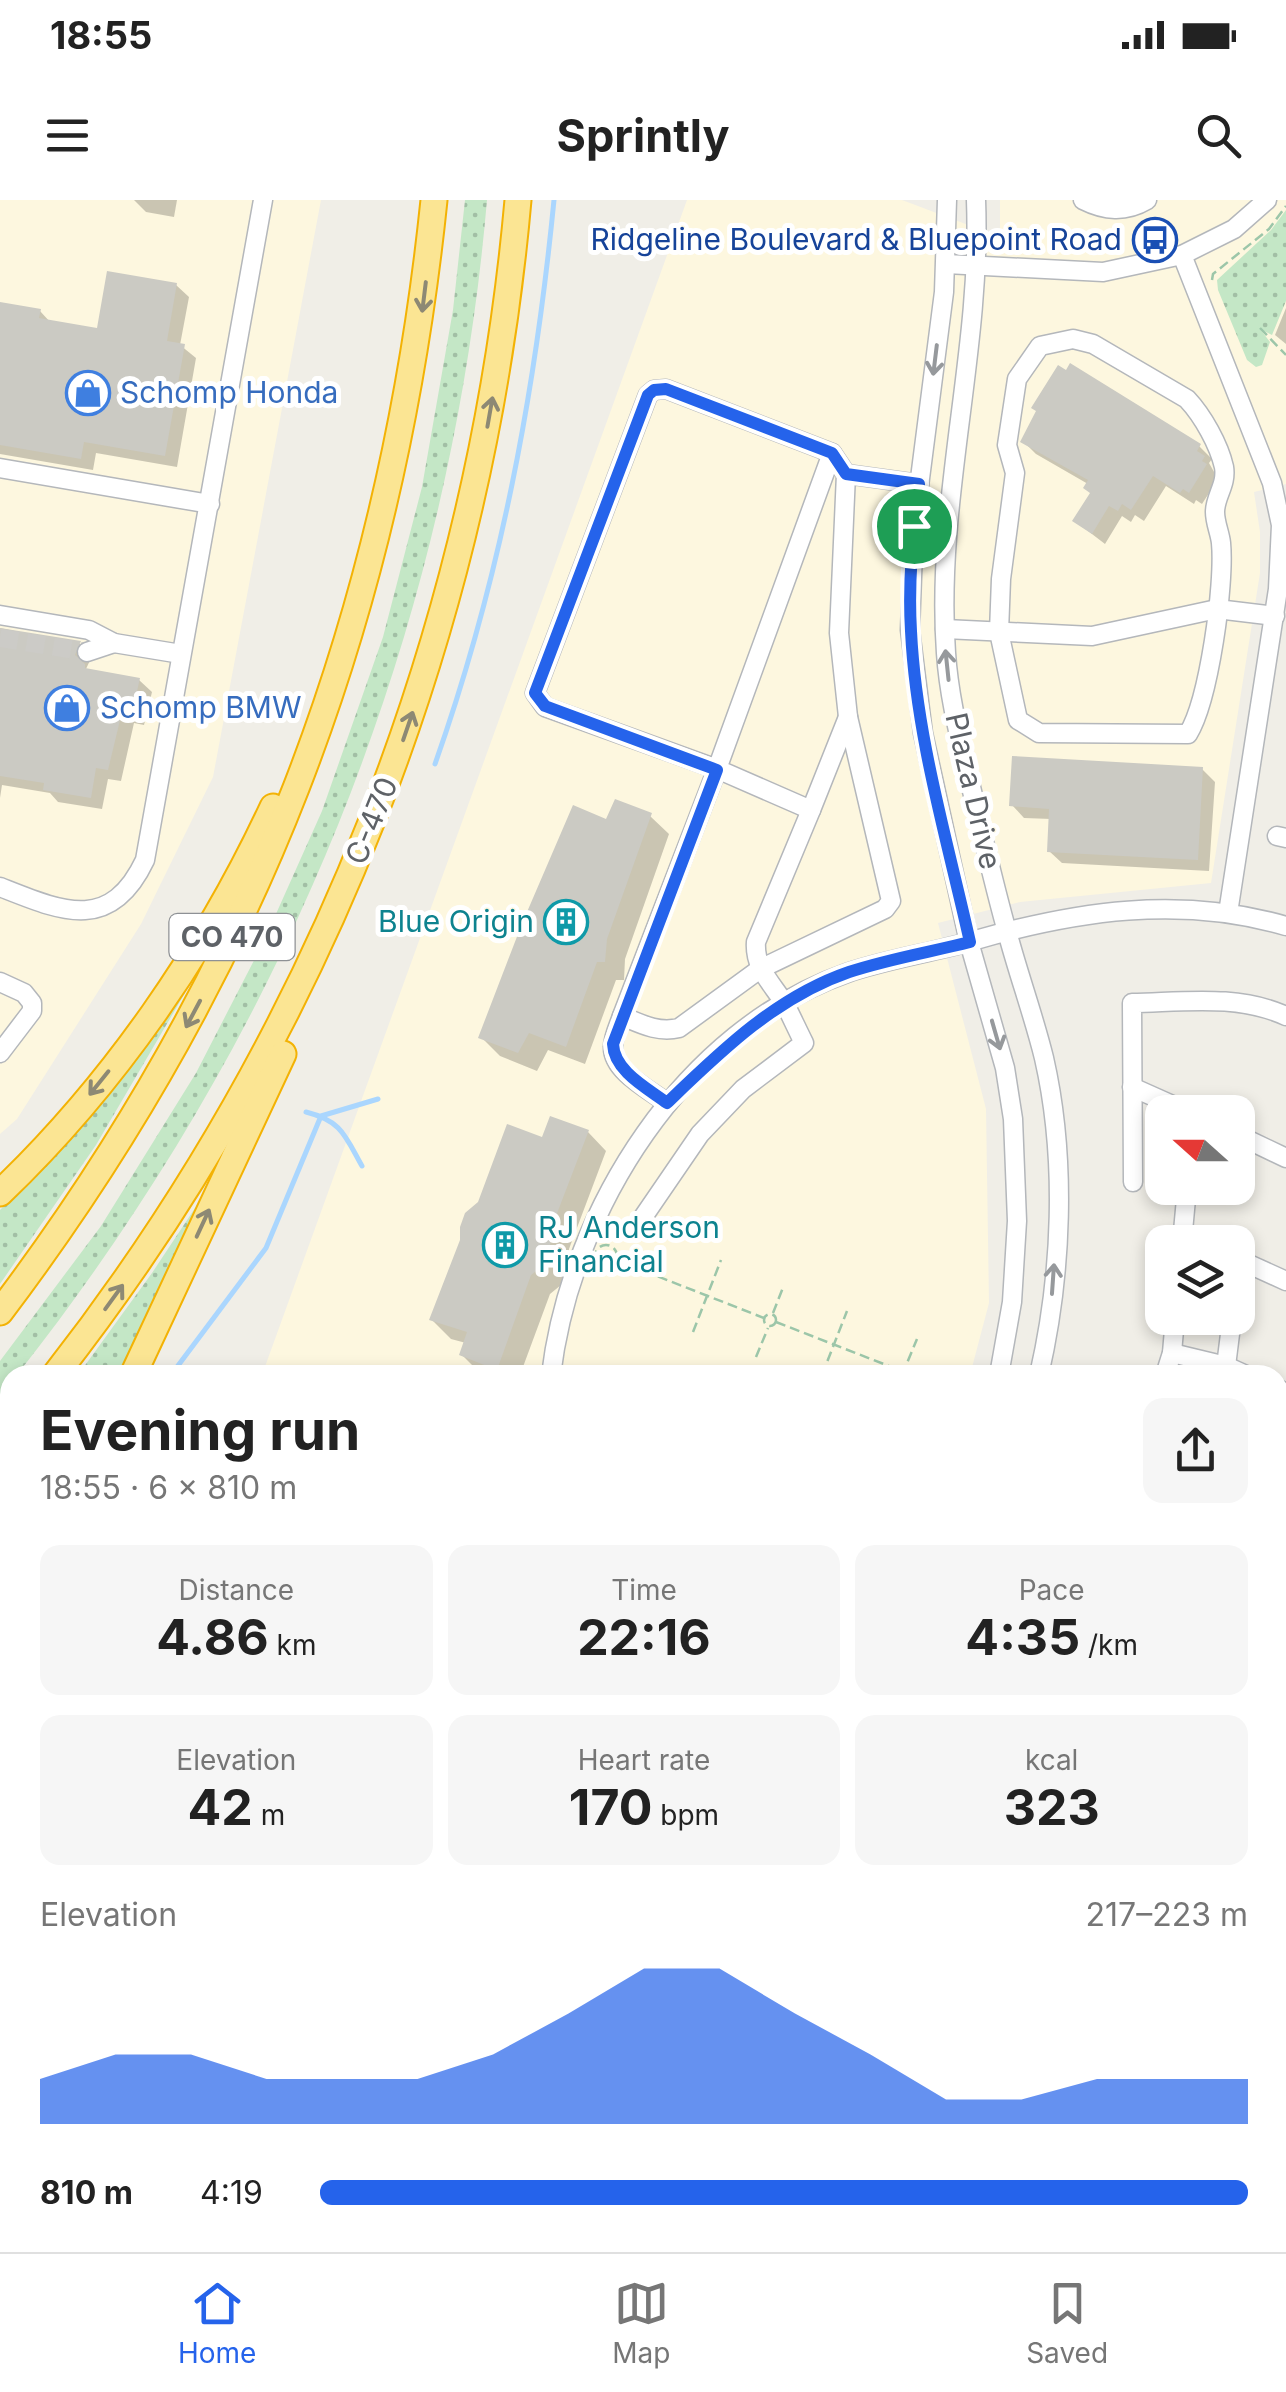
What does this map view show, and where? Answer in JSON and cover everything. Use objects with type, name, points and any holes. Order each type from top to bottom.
[{"type":"highway","name":"CO 470","points":[[0,1312],[118,1144],[183,1033],[221,960],[302,776],[338,675],[370,566],[410,387],[434,200]]},
{"type":"highway","name":"C-470","points":[[62,1365],[139,1261],[218,1139],[282,1022],[348,882],[414,709],[456,567],[496,377],[518,200]]},
{"type":"highway","points":[[0,1193],[114,1064],[169,990],[214,918],[288,776],[351,602],[370,566]]},
{"type":"highway","points":[[138,1365],[337,940],[348,882]]},
{"type":"street","points":[[0,887],[56,909],[95,910],[131,887],[146,860],[263,200]]},
{"type":"street","name":"Plaza Drive","points":[[946,200],[946,264],[910,582],[915,678],[923,733],[970,942],[1006,1068],[1017,1168],[1012,1302],[1000,1365]]},
{"type":"street","name":"Plaza Drive","points":[[976,200],[977,265],[972,327],[946,528],[945,629],[957,728],[1006,930],[1044,1060],[1057,1166],[1051,1307],[1041,1365]]},
{"type":"street","points":[[1083,200],[1112,210],[1132,208],[1147,200]]},
{"type":"street","points":[[946,264],[1103,272],[1182,255],[1234,229],[1267,200]]},
{"type":"street","points":[[1182,255],[1282,502],[1274,616],[1228,913]]},
{"type":"street","points":[[1074,339],[1093,344],[1187,399],[1198,411],[1223,464],[1225,482],[1215,510],[1221,544],[1217,608],[1199,713],[1188,734],[1040,733],[1026,728],[1018,720],[999,632],[1001,580],[1015,473],[1006,445],[1017,378],[1040,346],[1074,339]]},
{"type":"street","points":[[622,1016],[648,1028],[678,1028],[760,969],[884,910],[890,901],[848,716],[839,633],[846,474],[832,453],[666,389],[654,390],[648,395],[535,693],[545,706],[717,770],[811,810]]},
{"type":"street","points":[[667,1103],[627,1072],[613,1053],[613,1044],[832,453]]},
{"type":"street","points":[[0,468],[210,504]]},
{"type":"street","points":[[846,474],[919,484]]},
{"type":"street","points":[[945,629],[1110,634],[1217,608],[1274,616]]},
{"type":"street","points":[[0,614],[89,630],[114,643],[182,654]]},
{"type":"street","points":[[87,652],[114,643]]},
{"type":"street","points":[[638,1226],[700,1134],[744,1089],[804,1043],[784,1003],[760,969],[756,942],[848,716]]},
{"type":"street","points":[[553,1365],[559,1323],[584,1245],[621,1166],[667,1103],[733,1040],[784,1003],[846,973],[1058,918],[1123,909],[1179,908],[1228,913],[1286,926]]},
{"type":"street","points":[[0,982],[24,993],[32,1003],[32,1011],[0,1053]]},
{"type":"street","points":[[1133,1182],[1132,1003],[1228,1001],[1266,1006],[1286,1016]]},
{"type":"street","points":[[1132,1087],[1150,1095]]},
{"type":"street","points":[[1255,1144],[1286,1158]]},
{"type":"street","points":[[1255,1267],[1286,1281]]},
{"type":"street","points":[[1168,1365],[1174,1335]]},
{"type":"street","points":[[1226,1365],[1230,1335]]},
{"type":"street","points":[[1172,1353],[1222,1365]]},
{"type":"path","points":[[1211,283],[1213,274],[1257,240],[1286,206]]},
{"type":"path","points":[[1260,328],[1286,354]]},
{"type":"path","points":[[616,1260],[610,1245],[603,1245],[596,1252],[597,1262],[604,1266],[616,1260],[764,1318],[768,1326]]},
{"type":"path","points":[[693,1332],[721,1260]]},
{"type":"path","points":[[776,1322],[773,1314],[784,1285]]},
{"type":"path","points":[[826,1365],[847,1311]]},
{"type":"path","points":[[764,1318],[773,1314]]},
{"type":"path","points":[[756,1357],[768,1326],[776,1322],[884,1365]]},
{"type":"path","points":[[906,1365],[917,1339]]},
{"type":"shaded area","points":[[0,200],[321,200],[213,777],[141,924],[17,1119],[0,1134]]},
{"type":"shaded area","points":[[687,200],[902,200],[1000,237],[1000,200],[1286,200],[1286,484],[1254,492],[1260,532],[1260,573],[1211,883],[1020,902],[938,923],[986,1109],[989,1303],[973,1365],[266,1365]]},
{"type":"green space","points":[[465,200],[487,200],[467,360],[436,517],[394,670],[340,820],[276,965],[201,1105],[115,1240],[24,1365],[0,1365],[101,1226],[196,1073],[263,943],[322,811],[383,637],[422,487],[453,310]]},
{"type":"green space","points":[[1286,210],[1286,301],[1272,335],[1260,329],[1270,342],[1262,365],[1256,367],[1247,360],[1217,280],[1271,230]]},
{"type":"green space","points":[[185,993],[96,1145],[0,1284],[0,1210],[50,1160]]},
{"type":"green space","points":[[201,1199],[204,1200],[125,1365],[85,1365]]},
{"type":"building","name":"Schomp Honda","points":[[107,271],[177,283],[167,341],[185,344],[165,456],[84,442],[81,459],[0,445],[0,302],[41,309],[39,318],[97,328]]},
{"type":"building","points":[[1070,363],[1201,444],[1197,451],[1205,456],[1202,461],[1207,464],[1189,493],[1183,489],[1180,493],[1153,476],[1131,510],[1122,504],[1118,511],[1109,506],[1092,534],[1072,521],[1090,493],[1083,488],[1088,480],[1020,442],[1036,411],[1031,408],[1058,365],[1066,370]]},
{"type":"building","name":"Schomp BMW","points":[[0,628],[81,641],[75,655],[85,668],[140,678],[132,714],[122,712],[108,770],[96,768],[91,798],[43,790],[44,783],[0,776]]},
{"type":"building","points":[[1012,756],[1203,767],[1198,860],[1047,852],[1049,809],[1009,806]]},
{"type":"building","name":"Blue Origin","points":[[615,799],[652,813],[607,939],[605,962],[597,962],[566,1047],[529,1033],[518,1053],[478,1038],[518,934],[511,931],[527,912],[573,805],[606,819]]},
{"type":"building","name":"RJ Anderson Financial","points":[[550,1116],[589,1130],[551,1229],[550,1249],[542,1266],[531,1275],[499,1365],[484,1365],[459,1355],[467,1332],[429,1320],[460,1240],[465,1213],[478,1202],[507,1124],[542,1137]]},
{"type":"waterway","points":[[435,764],[478,626],[512,486],[537,344],[554,200]]},
{"type":"waterway","points":[[178,1365],[266,1248],[321,1116],[378,1099]]},
{"type":"waterway","points":[[306,1112],[335,1125],[362,1166]]},
{"type":"tunnel","points":[[0,638],[87,652]]},
{"type":"place","name":"Ridgeline Boulevard & Bluepoint Road","points":[[1155,240]]},
{"type":"place","name":"Schomp Honda","points":[[88,393]]},
{"type":"place","name":"Schomp BMW","points":[[67,708]]},
{"type":"place","name":"Blue Origin","points":[[566,922]]},
{"type":"place","name":"RJ Anderson Financial","points":[[505,1245]]},
{"type":"route","points":[[666,389],[822,449],[832,453],[846,474],[919,484],[914,526],[910,630],[915,678],[923,733],[970,942],[846,973],[784,1003],[733,1040],[667,1103],[627,1072],[613,1053],[613,1044],[717,770],[545,706],[535,693],[648,395],[666,389]]}]
